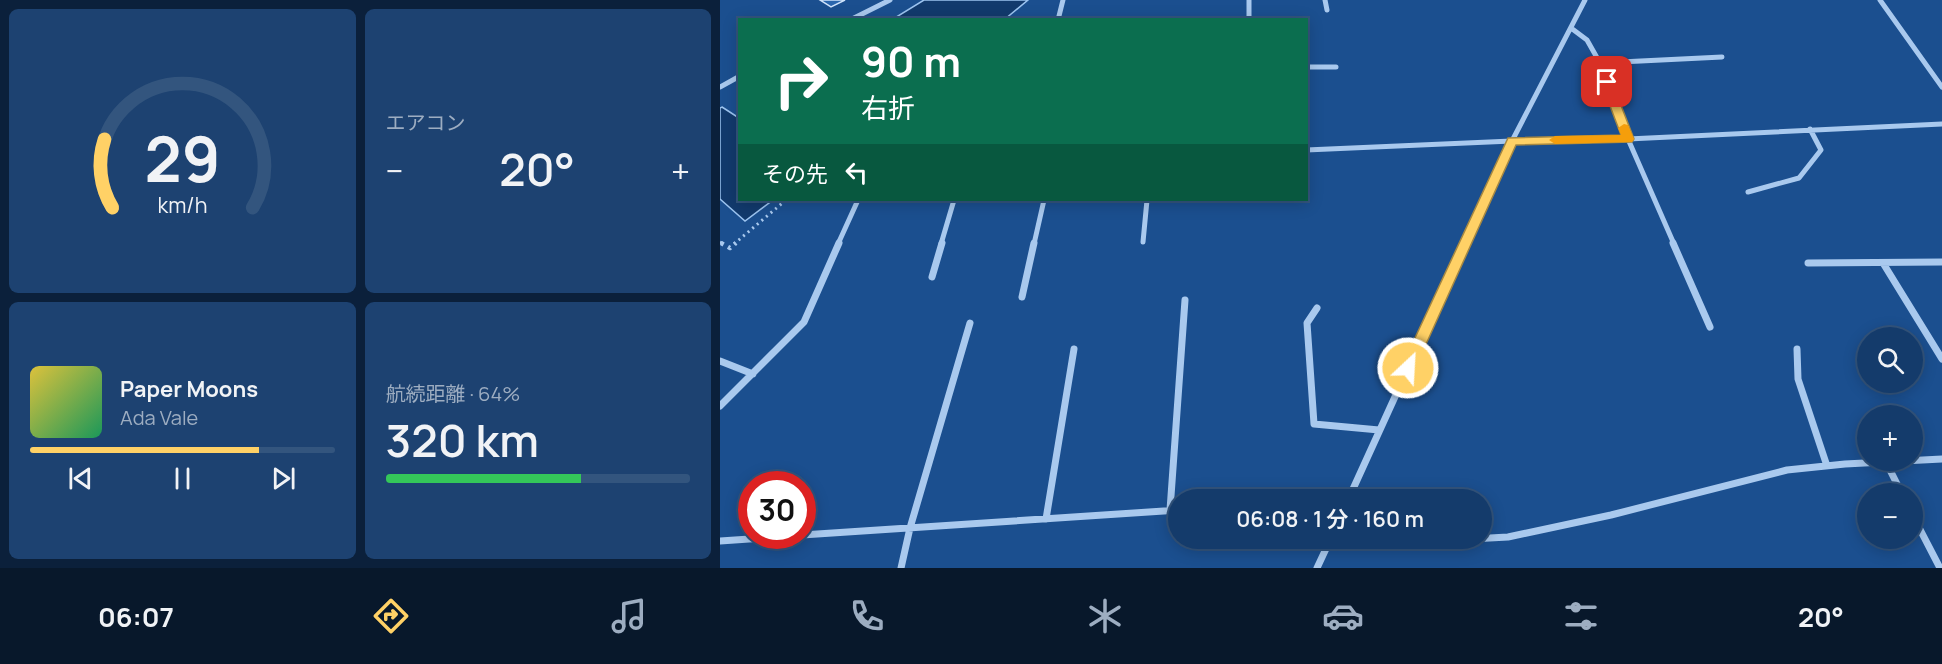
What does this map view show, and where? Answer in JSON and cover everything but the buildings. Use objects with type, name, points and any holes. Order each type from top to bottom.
[{"type":"street","points":[[854,18],[890,0]]},
{"type":"street","points":[[1058,18],[1063,0]]},
{"type":"street","points":[[1249,18],[1250,0]]},
{"type":"street","points":[[1325,0],[1327,10]]},
{"type":"street","points":[[1353,489],[1512,141],[1585,0]]},
{"type":"street","points":[[1880,0],[1942,87]]},
{"type":"street","points":[[1571,28],[1587,40],[1600,63],[1628,139],[1710,327]]},
{"type":"street","points":[[1600,63],[1722,57]]},
{"type":"street","points":[[1308,68],[1336,67]]},
{"type":"street","points":[[720,87],[738,77]]},
{"type":"street","points":[[1308,150],[1512,141],[1628,139],[1942,124]]},
{"type":"street","points":[[1748,192],[1799,178],[1821,150],[1810,129]]},
{"type":"street","points":[[720,406],[804,322],[858,201]]},
{"type":"street","points":[[932,277],[954,201]]},
{"type":"street","points":[[1022,297],[1044,201]]},
{"type":"street","points":[[1143,242],[1147,201]]},
{"type":"street","points":[[1808,263],[1939,262],[1942,271]]},
{"type":"street","points":[[1882,263],[1942,359]]},
{"type":"street","points":[[1172,489],[1185,300]]},
{"type":"street","points":[[1317,308],[1306,323],[1314,424],[1379,430]]},
{"type":"street","points":[[901,568],[910,528],[970,323]]},
{"type":"street","points":[[1046,519],[1074,348]]},
{"type":"street","points":[[1797,349],[1798,379],[1827,466]]},
{"type":"street","points":[[720,361],[753,374]]},
{"type":"street","points":[[1923,460],[1942,459]]},
{"type":"street","points":[[1492,538],[1508,537],[1611,515],[1787,470],[1857,464]]},
{"type":"street","points":[[816,534],[1168,510]]},
{"type":"street","points":[[1923,535],[1940,568]]},
{"type":"street","points":[[720,541],[738,540]]},
{"type":"street","points":[[1317,568],[1326,549]]},
{"type":"path","points":[[720,242],[730,248],[785,201]]},
{"type":"water","points":[[924,0],[1028,0],[1006,18],[895,18]]},
{"type":"water","points":[[722,107],[738,117],[738,201],[772,201],[745,221],[720,199],[720,108]]},
{"type":"slow traffic","points":[[1555,140],[1628,139],[1624,128]]},
{"type":"route","points":[[1408,368],[1512,141],[1628,139],[1607,82]]}]
